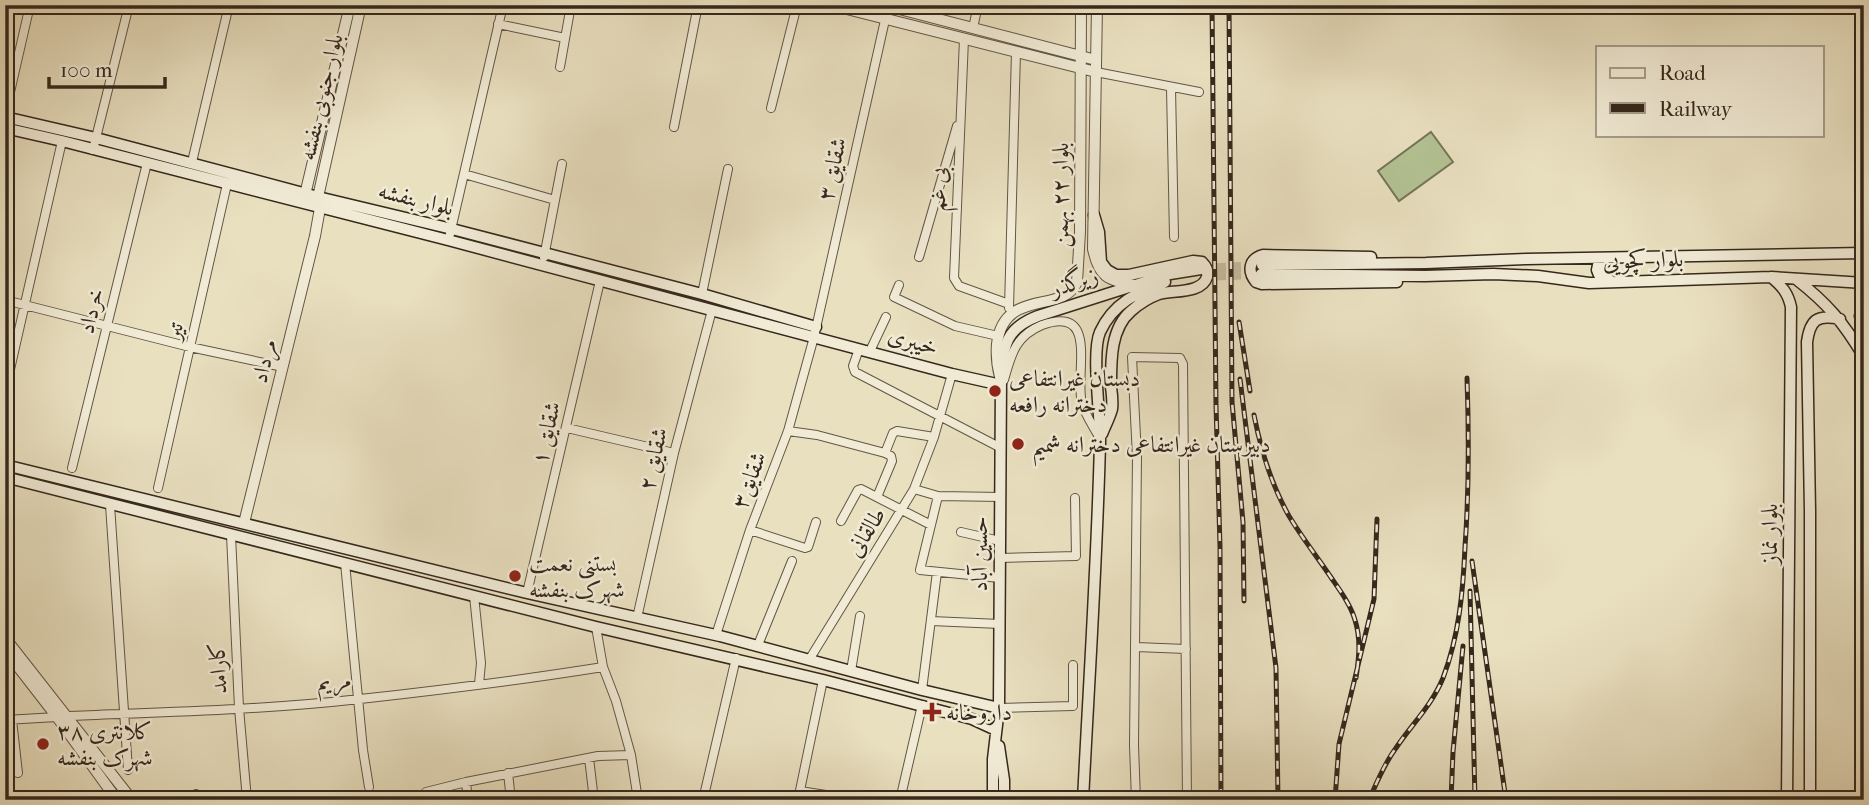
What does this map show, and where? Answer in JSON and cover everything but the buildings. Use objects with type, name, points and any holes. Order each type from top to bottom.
[{"type":"main road","name":"بلوار بنفشه","points":[[5,115],[192,162],[319,202],[543,260],[702,294],[755,316],[815,332]]},
{"type":"main road","name":"بلوار بنفشه","points":[[5,128],[228,184],[304,197]]},
{"type":"main road","points":[[1094,215],[1099,232],[1101,262],[1107,270],[1116,275],[1129,275],[1193,261],[1202,262],[1208,273],[1206,280],[1197,288],[1159,294],[1143,301],[1128,313],[1121,323],[1114,343],[1111,368],[1112,408],[1100,440]]},
{"type":"main road","name":"بلوار کچویی","points":[[1426,263],[1864,253]]},
{"type":"main road","points":[[1424,276],[1401,282],[1262,284],[1256,282],[1250,270],[1254,259],[1263,255],[1405,258],[1426,263]]},
{"type":"main road","points":[[1612,259],[1598,265],[1597,270],[1599,275],[1615,282]]},
{"type":"main road","name":"بلوار بنفشه","points":[[543,260],[600,281],[712,310],[755,316]]},
{"type":"main road","points":[[1424,276],[1261,270],[1426,263]]},
{"type":"main road","name":"زیرگذر","points":[[1001,385],[1005,345],[1018,325],[1038,316],[1133,290],[1170,274],[1201,273]]},
{"type":"main road","name":"بلوار کچویی","points":[[1424,276],[1493,274],[1538,276],[1589,283],[1771,277],[1864,283]]},
{"type":"main road","name":"بلوار نماز","points":[[1771,277],[1782,286],[1791,307],[1787,800]]},
{"type":"main road","points":[[1796,279],[1839,319],[1864,357]]},
{"type":"main road","points":[[1083,800],[1100,440],[1097,357],[1099,334],[1113,312],[1133,290]]},
{"type":"main road","points":[[1864,302],[1860,316],[1864,330]]},
{"type":"main road","name":"بلوار نماز","points":[[1810,800],[1807,342],[1809,329],[1814,321],[1827,316],[1839,319]]},
{"type":"main road","name":"خیبری","points":[[815,332],[865,350],[1001,385]]},
{"type":"main road","name":"حسین آباد","points":[[993,800],[993,759],[999,708],[1001,385]]},
{"type":"main road","points":[[5,465],[527,593],[734,639],[999,708]]},
{"type":"main road","points":[[5,477],[474,596],[922,705],[972,719],[996,730]]},
{"type":"main road","points":[[1790,532],[1794,537],[1800,538],[1810,533]]},
{"type":"main road","points":[[1790,556],[1800,547],[1810,552]]},
{"type":"main road","points":[[430,584],[437,578],[434,570]]},
{"type":"main road","points":[[452,590],[449,581],[456,575]]},
{"type":"main road","points":[[714,653],[722,642],[718,636]]},
{"type":"main road","points":[[732,658],[726,648],[734,639]]},
{"type":"main road","points":[[972,719],[978,715],[976,702]]},
{"type":"main road","name":"حسین آباد","points":[[996,730],[1004,780],[1004,800]]},
{"type":"street","points":[[5,115],[30,5]]},
{"type":"street","points":[[93,150],[129,5]]},
{"type":"street","points":[[192,162],[229,5]]},
{"type":"street","name":"بلوار جنوبی بنفشه","points":[[304,197],[350,5]]},
{"type":"street","name":"بلوار جنوبی بنفشه","points":[[319,202],[361,5]]},
{"type":"street","points":[[450,235],[503,5]]},
{"type":"street","points":[[560,67],[571,5]]},
{"type":"street","points":[[674,127],[698,5]]},
{"type":"street","points":[[771,108],[797,5]]},
{"type":"street","points":[[831,5],[1096,72],[1199,92]]},
{"type":"street","points":[[886,5],[1096,61]]},
{"type":"street","points":[[973,28],[978,5]]},
{"type":"street","name":"بلوار ۲۲ بهمن","points":[[1010,315],[1020,309],[1067,295],[1074,289],[1079,269],[1080,5]]},
{"type":"street","name":"بلوار ۲۲ بهمن","points":[[1097,5],[1093,249],[1097,265],[1104,276],[1133,290]]},
{"type":"street","name":"شقایق ۳","points":[[815,332],[886,20]]},
{"type":"street","points":[[498,24],[565,38]]},
{"type":"street","name":"بی غم","points":[[964,39],[954,278],[959,286],[1009,304]]},
{"type":"street","points":[[1058,63],[1063,59],[1060,51]]},
{"type":"street","points":[[1001,385],[997,367],[999,336],[1010,315],[1016,52]]},
{"type":"street","points":[[1171,88],[1174,237]]},
{"type":"street","points":[[919,257],[961,114]]},
{"type":"street","points":[[6,387],[62,141]]},
{"type":"street","name":"خرداد","points":[[72,468],[147,163]]},
{"type":"street","points":[[543,260],[562,164]]},
{"type":"street","points":[[702,294],[728,169]]},
{"type":"street","points":[[464,174],[555,200]]},
{"type":"street","name":"تیر","points":[[158,488],[228,184]]},
{"type":"street","points":[[1080,188],[1094,189]]},
{"type":"street","name":"مرداد","points":[[244,523],[283,367],[319,202]]},
{"type":"street","name":"شقایق ۱","points":[[527,593],[600,281]]},
{"type":"street","points":[[899,285],[894,297],[955,326],[999,336]]},
{"type":"street","points":[[5,300],[190,347],[283,367]]},
{"type":"street","name":"شقایق ۲","points":[[637,618],[674,453],[712,310]]},
{"type":"street","points":[[886,317],[853,369],[855,372],[1001,448]]},
{"type":"street","points":[[1001,385],[1012,354],[1023,336],[1043,325],[1068,321],[1076,326],[1080,338],[1082,403],[1100,440]]},
{"type":"street","name":"شقایق۳","points":[[718,636],[750,530],[788,431],[815,332]]},
{"type":"street","points":[[1136,800],[1137,457],[1132,357],[1180,358],[1183,364],[1187,800]]},
{"type":"street","name":"طالقانی","points":[[809,660],[914,489],[934,437],[952,374]]},
{"type":"street","points":[[567,428],[674,453]]},
{"type":"street","points":[[788,431],[817,435],[891,456],[892,461],[877,496]]},
{"type":"street","points":[[885,453],[895,432],[934,437]]},
{"type":"street","points":[[841,521],[859,489],[931,526]]},
{"type":"street","points":[[914,489],[938,496],[1001,497]]},
{"type":"street","points":[[938,496],[920,570],[1000,578]]},
{"type":"street","points":[[1000,558],[1076,556],[1075,498]]},
{"type":"street","points":[[110,505],[128,770]]},
{"type":"street","points":[[750,530],[807,548],[816,522]]},
{"type":"street","points":[[961,532],[1000,541]]},
{"type":"street","name":"کارامد","points":[[231,535],[239,708],[247,800]]},
{"type":"street","points":[[758,645],[792,561]]},
{"type":"street","points":[[345,563],[369,787]]},
{"type":"street","points":[[922,690],[937,572]]},
{"type":"street","points":[[474,596],[481,663],[479,684]]},
{"type":"street","points":[[851,671],[860,616]]},
{"type":"street","points":[[931,621],[1000,624]]},
{"type":"street","points":[[596,626],[603,667],[631,755],[638,800]]},
{"type":"street","points":[[5,638],[62,716],[117,800]]},
{"type":"street","points":[[1136,646],[1186,649]]},
{"type":"street","points":[[5,650],[132,800]]},
{"type":"street","points":[[703,800],[732,658]]},
{"type":"street","points":[[999,708],[1073,706],[1073,665]]},
{"type":"street","name":"مریم","points":[[9,720],[359,699],[603,667]]},
{"type":"street","points":[[823,680],[799,795],[858,800]]},
{"type":"street","points":[[900,800],[922,705]]},
{"type":"street","points":[[9,720],[18,773]]},
{"type":"street","points":[[426,792],[598,756],[631,755]]},
{"type":"street","points":[[589,758],[594,800]]},
{"type":"street","points":[[508,774],[511,800]]},
{"type":"street","points":[[466,782],[468,800]]},
{"type":"green space","points":[[1431,132],[1453,162],[1399,201],[1378,171]]},
{"type":"tunnel","points":[[1201,269],[1259,266]]},
{"type":"tunnel","points":[[1201,276],[1258,274]]},
{"type":"railway","points":[[1212,5],[1221,800]]},
{"type":"railway","points":[[1229,5],[1232,402],[1243,522],[1244,601]]},
{"type":"railway","points":[[1239,322],[1250,391]]},
{"type":"railway","points":[[1369,800],[1388,760],[1438,688],[1453,646],[1461,597],[1466,526],[1467,378]]},
{"type":"railway","points":[[1240,379],[1276,668],[1278,800]]},
{"type":"railway","points":[[1254,415],[1267,467],[1277,492],[1298,531],[1353,614],[1359,641],[1356,678]]},
{"type":"railway","points":[[1335,800],[1339,744],[1374,599],[1377,519]]},
{"type":"railway","points":[[1472,561],[1506,800]]},
{"type":"railway","points":[[1470,591],[1475,800]]},
{"type":"railway","points":[[1451,800],[1463,646]]},
{"type":"place","name":"دبستان غیرانتفاعی دخترانه رافعه","points":[[995,391]]},
{"type":"place","name":"دبیرستان غیرانتفاعی دخترانه شمیم","points":[[1018,444]]},
{"type":"place","name":"بستنی نعمت شهرک بنفشه","points":[[515,576]]},
{"type":"place","name":"داروخانه","points":[[932,712]]},
{"type":"place","name":"کلانتری ۳۸ شهرک بنفشه","points":[[43,744]]}]
